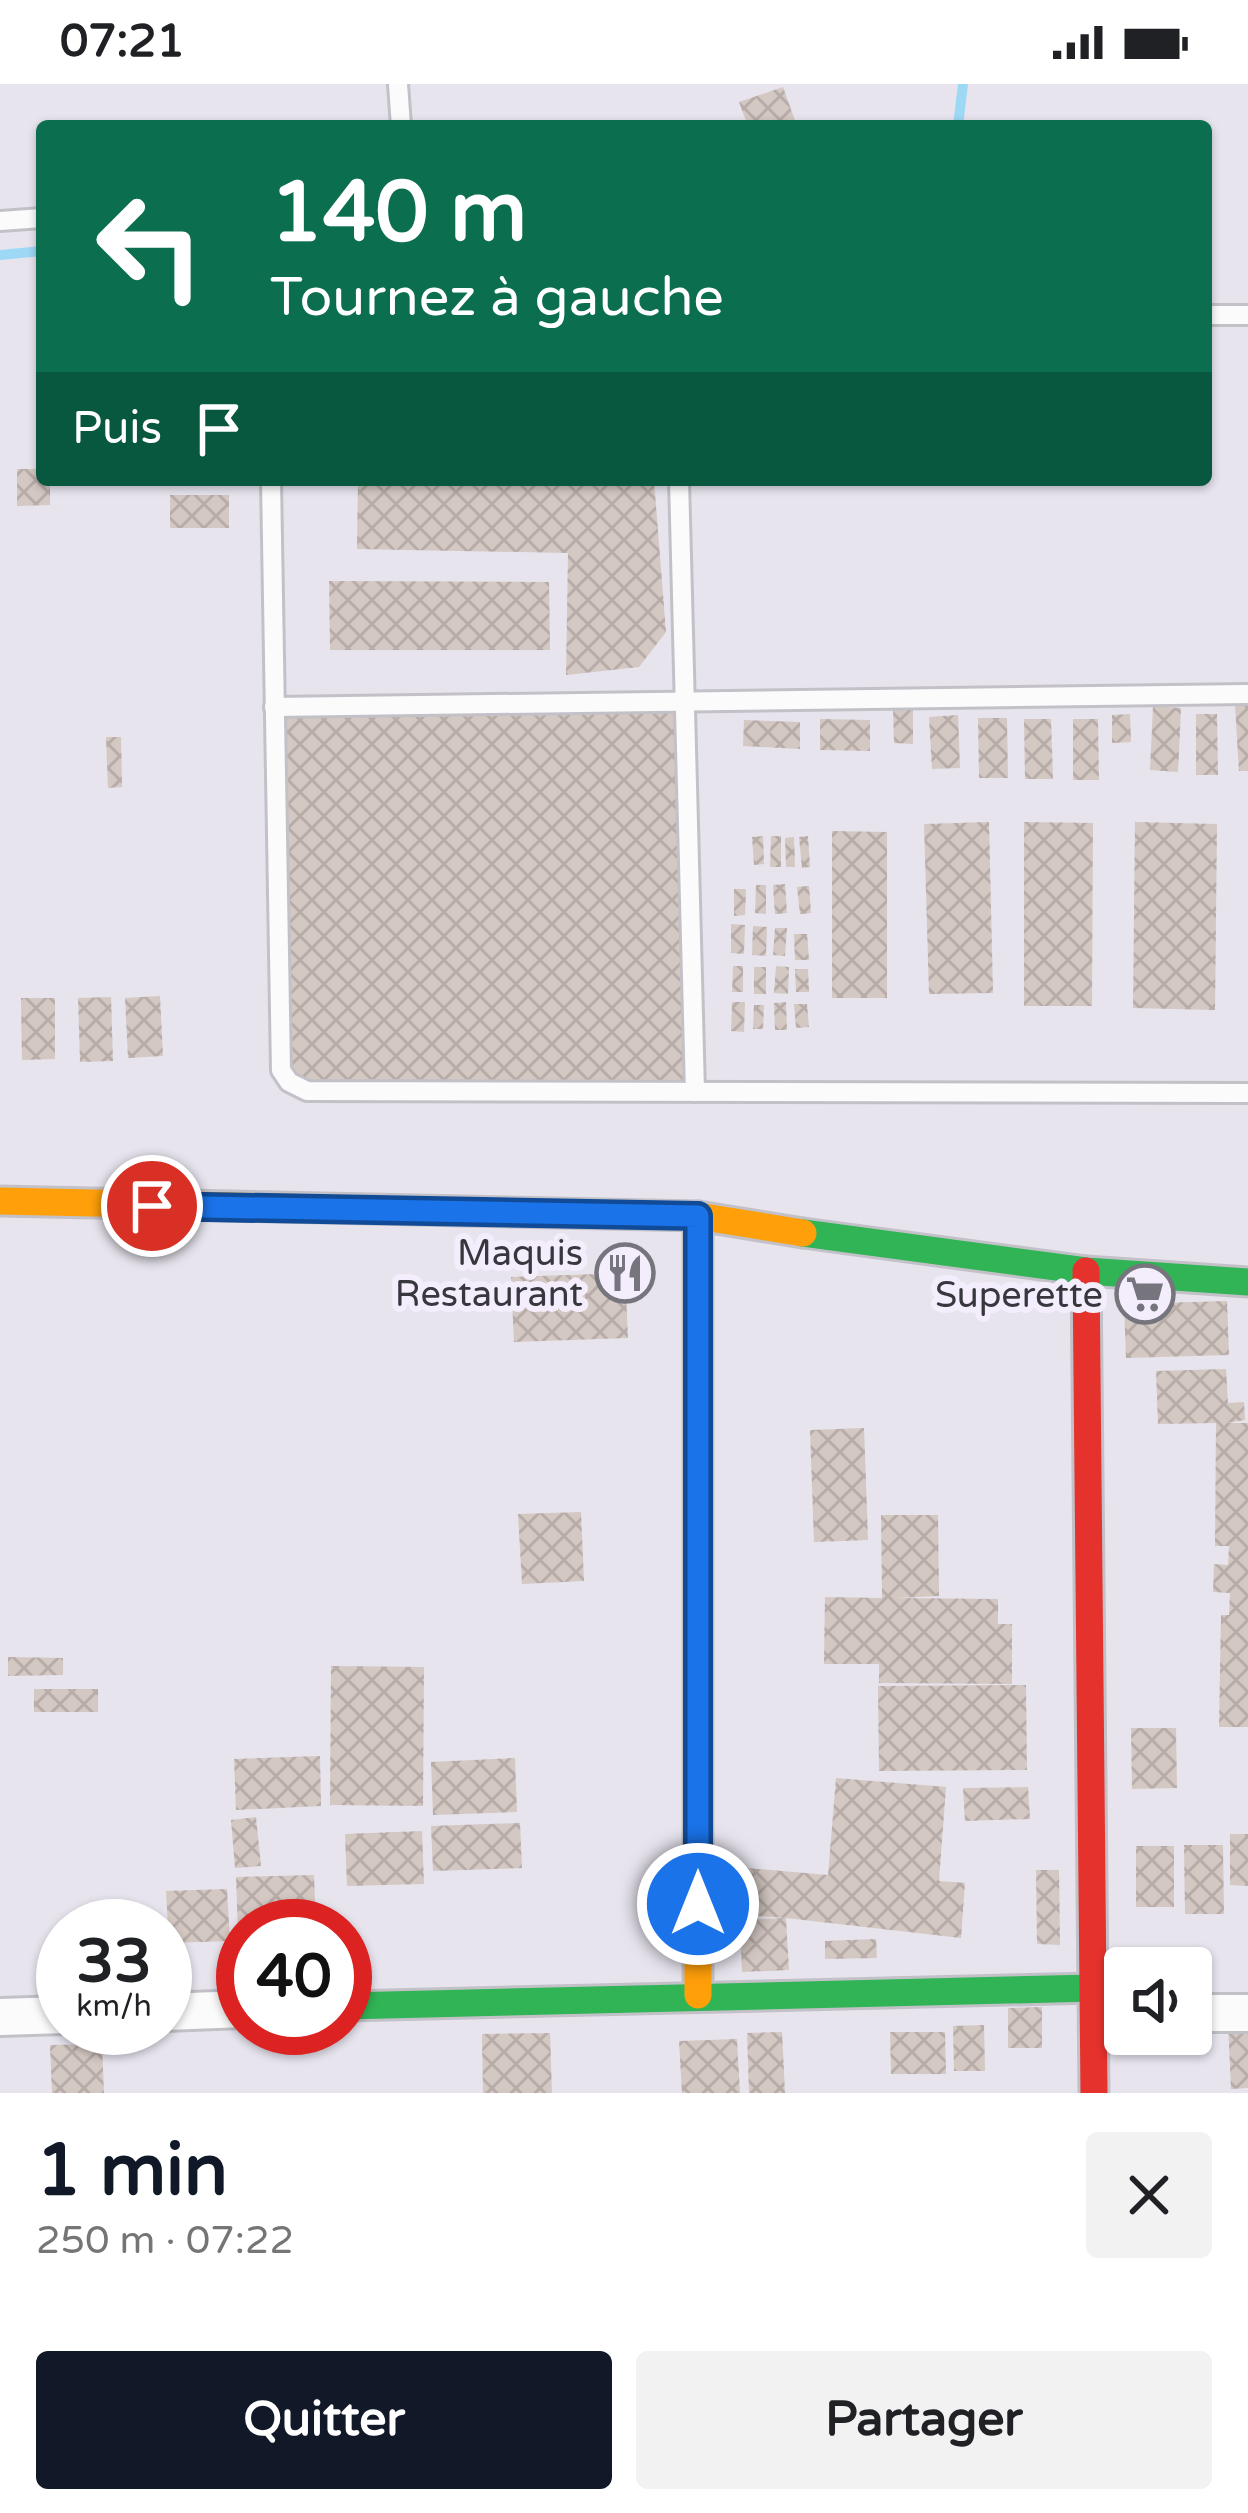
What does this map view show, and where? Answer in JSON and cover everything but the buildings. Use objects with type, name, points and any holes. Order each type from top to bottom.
[{"type":"street","points":[[0,1201],[698,1216],[873,1245],[1086,1271],[1248,1282]]},
{"type":"street","points":[[698,1216],[698,1996]]},
{"type":"street","points":[[1086,1271],[1094,2093]]},
{"type":"street","points":[[372,2005],[1094,1988],[1104,1993]]},
{"type":"street","points":[[1212,2013],[1248,2013]]},
{"type":"street","points":[[0,2017],[36,2016]]},
{"type":"lane","points":[[398,84],[401,120]]},
{"type":"lane","points":[[0,221],[36,218]]},
{"type":"lane","points":[[1212,315],[1248,314]]},
{"type":"lane","points":[[272,486],[281,1070],[289,1082],[307,1091],[1248,1093]]},
{"type":"lane","points":[[679,486],[695,1092]]},
{"type":"lane","points":[[274,707],[1248,694]]},
{"type":"waterway","points":[[959,120],[963,84]]},
{"type":"waterway","points":[[0,255],[36,252]]},
{"type":"traffic: fast","points":[[803,1233],[1086,1271],[1248,1282]]},
{"type":"traffic: fast","points":[[372,2005],[1094,1988],[1104,1993]]},
{"type":"traffic: slow","points":[[0,1201],[698,1216],[803,1233]]},
{"type":"traffic: slow","points":[[698,1216],[698,1995]]},
{"type":"traffic: jam","points":[[1086,1271],[1094,2093]]},
{"type":"place","name":"Maquis Restaurant","points":[[625,1273]]},
{"type":"place","name":"Superette","points":[[1145,1294]]},
{"type":"route","points":[[152,1206],[698,1216],[698,1904]]}]
